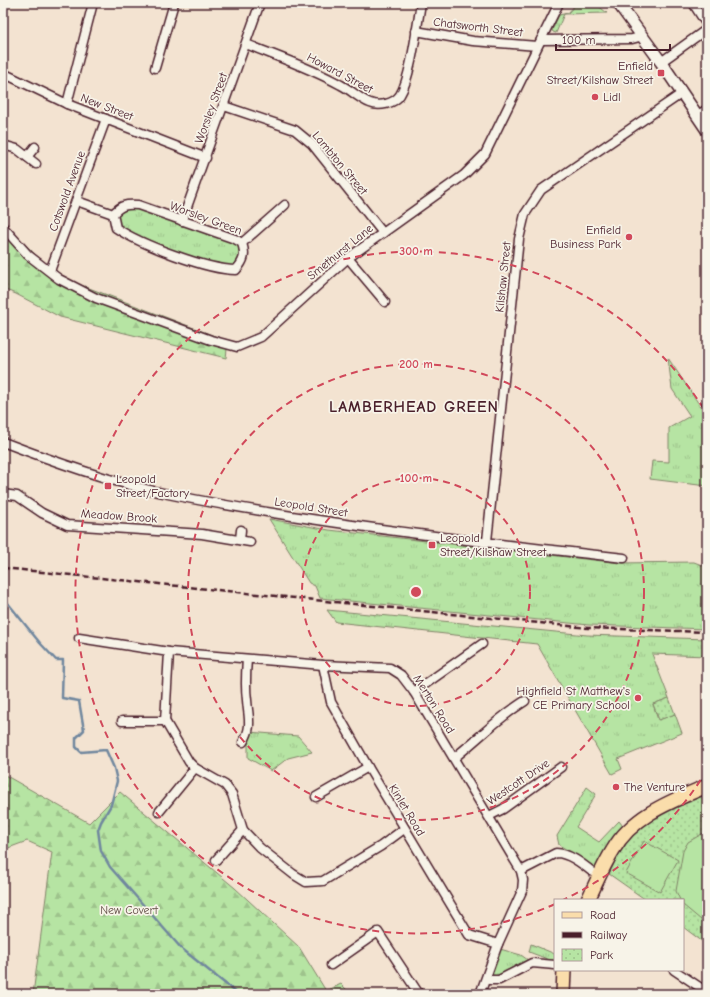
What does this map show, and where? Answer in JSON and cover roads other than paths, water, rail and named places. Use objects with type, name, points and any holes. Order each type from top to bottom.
[{"type":"main road","points":[[588,899],[613,850],[621,839],[644,817],[658,808],[707,786]]},
{"type":"main road","points":[[563,994],[564,971]]},
{"type":"street","points":[[67,104],[94,3]]},
{"type":"street","points":[[155,68],[174,3]]},
{"type":"street","name":"Worsley Street","points":[[182,221],[206,158],[260,3]]},
{"type":"street","name":"Howard Street","points":[[246,44],[302,66],[342,85],[370,103],[379,105],[391,103],[399,96],[406,80],[421,3]]},
{"type":"street","name":"Smethurst Lane","points":[[3,227],[28,255],[50,271],[59,280],[96,298],[211,340],[237,347],[261,337],[348,258],[464,175],[485,154],[559,3]]},
{"type":"street","points":[[618,3],[643,36],[681,94],[707,130]]},
{"type":"street","points":[[693,3],[707,25]]},
{"type":"street","points":[[661,62],[707,30]]},
{"type":"street","name":"Chatsworth Street","points":[[416,31],[473,41],[539,43],[632,39],[643,36]]},
{"type":"street","name":"New Street","points":[[3,73],[67,104],[206,158]]},
{"type":"street","name":"Kilshaw Street","points":[[486,541],[519,239],[525,214],[541,190],[681,94]]},
{"type":"street","name":"Lambton Street","points":[[224,106],[295,130],[312,144],[382,233]]},
{"type":"street","points":[[697,116],[707,109]]},
{"type":"street","name":"Cotswold Avenue","points":[[50,271],[106,119]]},
{"type":"street","points":[[3,145],[16,149],[36,164]]},
{"type":"street","points":[[27,157],[35,147]]},
{"type":"street","points":[[77,201],[113,214]]},
{"type":"street","name":"Worsley Green","points":[[127,204],[138,205],[182,221],[242,244],[245,252],[244,262],[236,270],[222,270],[132,238],[116,228],[113,214],[119,207],[127,204]]},
{"type":"street","points":[[242,244],[285,206]]},
{"type":"street","points":[[348,258],[385,302]]},
{"type":"street","name":"Leopold Street","points":[[3,442],[76,469],[116,481],[145,489],[227,506],[316,520],[624,558]]},
{"type":"street","name":"Meadow Brook","points":[[3,494],[17,496],[42,513],[67,525],[202,534],[250,542]]},
{"type":"street","points":[[240,540],[241,530]]},
{"type":"street","name":"Merton Road","points":[[80,638],[169,652],[323,665],[390,668],[402,675],[414,692],[521,870],[523,880],[522,891],[498,944],[479,994]]},
{"type":"street","points":[[414,692],[482,644]]},
{"type":"street","points":[[169,652],[164,721],[189,762],[195,768],[225,784],[232,794],[244,830],[260,848],[306,882],[323,881],[336,875],[404,829]]},
{"type":"street","points":[[243,742],[248,735],[250,719],[247,700],[247,659]]},
{"type":"street","name":"Kinlet Road","points":[[323,665],[332,702],[404,829],[469,935],[498,944]]},
{"type":"street","points":[[454,758],[506,713],[525,700]]},
{"type":"street","points":[[122,721],[164,721]]},
{"type":"street","points":[[316,797],[368,767]]},
{"type":"street","name":"Westcott Drive","points":[[489,816],[503,809],[561,767]]},
{"type":"street","points":[[159,812],[195,768]]},
{"type":"street","points":[[216,860],[244,830]]},
{"type":"street","points":[[521,870],[556,853],[561,853],[568,856],[599,877]]},
{"type":"street","points":[[331,965],[378,932],[419,994]]},
{"type":"street","points":[[490,980],[499,980],[532,963],[554,965]]},
{"type":"street","points":[[676,971],[707,992]]},
{"type":"waterway","points":[[3,597],[40,643],[56,660],[63,660],[62,698],[79,701],[84,730],[76,738],[76,747],[81,752],[106,750],[114,768],[117,781],[111,805],[98,830],[101,851],[110,867],[181,948],[238,994]]},
{"type":"railway","points":[[3,568],[588,628],[707,632]]},
{"type":"place","name":"Enfield Street/Kilshaw Street","points":[[661,73]]},
{"type":"place","name":"Lidl","points":[[595,97]]},
{"type":"place","name":"Enfield Business Park","points":[[629,237]]},
{"type":"place","name":"Leopold Street/Factory","points":[[108,486]]},
{"type":"place","name":"Leopold Street/Kilshaw Street","points":[[432,545]]},
{"type":"place","name":"Highfield St Matthew's CE Primary School","points":[[638,698]]},
{"type":"place","name":"The Venture","points":[[616,787]]},
{"type":"district","name":"LAMBERHEAD GREEN","points":[[414,406]]},
{"type":"park label","name":"New Covert","points":[[129,910]]}]
